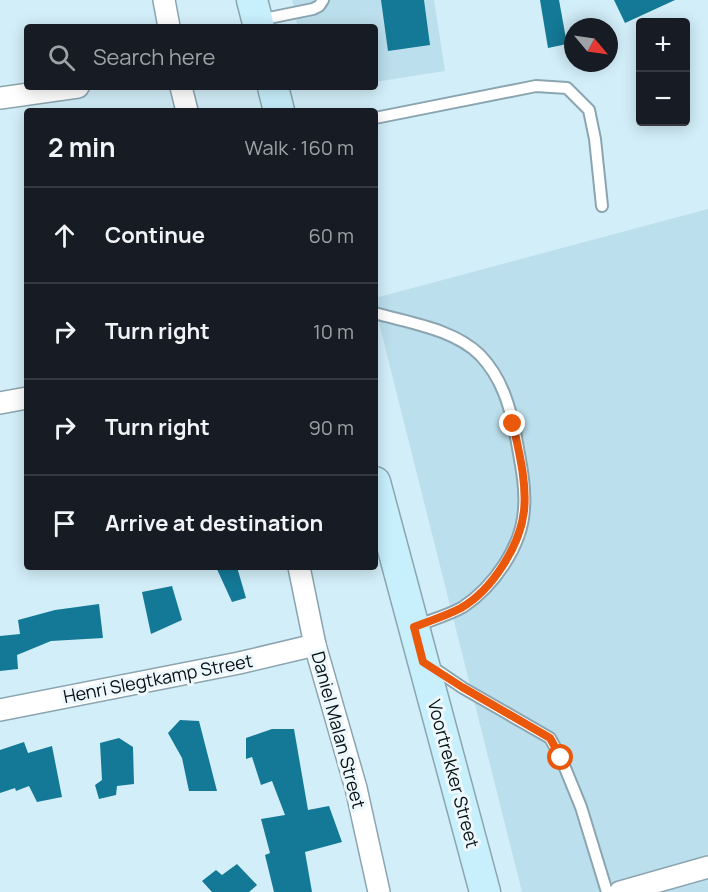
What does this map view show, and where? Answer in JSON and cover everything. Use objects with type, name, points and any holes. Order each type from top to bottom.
[{"type":"main road","points":[[274,90],[278,108]]},
{"type":"main road","name":"Voortrekker Street","points":[[378,494],[485,892]]},
{"type":"street","points":[[164,0],[168,24]]},
{"type":"street","points":[[0,99],[58,90]]},
{"type":"street","points":[[182,90],[186,108]]},
{"type":"street","points":[[0,404],[24,399]]},
{"type":"street","name":"Daniel Malan Street","points":[[300,570],[315,645],[356,788],[379,892]]},
{"type":"street","name":"Henri Slegtkamp Street","points":[[0,710],[239,663],[315,645]]},
{"type":"street","points":[[620,892],[662,886],[708,867]]},
{"type":"lane","points":[[256,16],[313,9],[319,6],[322,0]]},
{"type":"lane","points":[[378,117],[536,86],[567,88],[589,110],[595,139],[602,206]]},
{"type":"lane","points":[[378,314],[459,340],[479,354],[496,375],[505,393],[523,482],[524,510],[519,534],[507,559],[488,585],[462,607],[414,627]]},
{"type":"lane","points":[[423,662],[550,738],[561,758],[581,807],[607,892]]},
{"type":"shaded area","points":[[292,0],[434,0],[445,71],[378,82],[378,24],[297,24]]},
{"type":"shaded area","points":[[708,209],[708,892],[522,892],[378,319],[378,297]]},
{"type":"building","points":[[381,0],[424,0],[430,45],[388,51]]},
{"type":"building","points":[[540,0],[559,0],[564,28],[564,45],[548,48]]},
{"type":"building","points":[[614,0],[675,0],[625,23]]},
{"type":"building","points":[[217,570],[238,570],[246,598],[232,602]]},
{"type":"building","points":[[172,586],[182,620],[151,634],[142,592]]},
{"type":"building","points":[[99,604],[103,638],[51,641],[17,655],[18,669],[0,671],[0,636],[20,634],[18,620],[55,610]]},
{"type":"building","points":[[180,720],[199,721],[217,791],[189,791],[182,758],[168,733]]},
{"type":"building","points":[[272,729],[294,729],[308,810],[329,806],[342,842],[305,852],[312,892],[274,892],[265,855],[270,853],[261,819],[285,815],[272,781],[261,785],[252,757],[246,759],[246,738]]},
{"type":"building","points":[[119,738],[133,747],[134,784],[117,786],[116,795],[99,799],[95,785],[102,780],[100,743]]},
{"type":"building","points":[[24,742],[28,753],[52,746],[62,797],[37,802],[29,786],[16,791],[15,788],[0,793],[0,750]]},
{"type":"building","points":[[237,864],[257,885],[249,892],[212,892],[202,881],[216,870],[222,875]]},
{"type":"route","points":[[513,424],[523,482],[524,510],[519,534],[507,559],[488,585],[462,607],[414,627],[423,662],[550,738],[561,758]]}]
